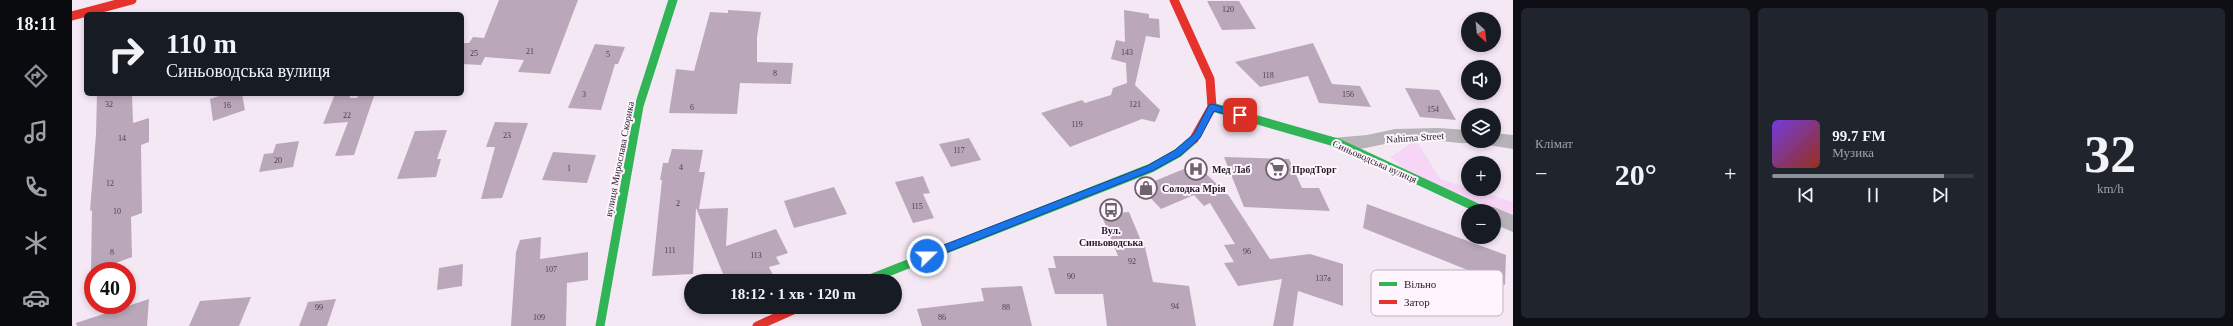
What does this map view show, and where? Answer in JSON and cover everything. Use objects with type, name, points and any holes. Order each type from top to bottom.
[{"type":"street","points":[[87,12],[132,0]]},
{"type":"street","name":"вулиця Мирослава Скорика","points":[[600,326],[639,106],[673,0]]},
{"type":"street","points":[[883,274],[1151,168],[1178,153],[1197,136],[1212,107],[1210,79],[1174,0]]},
{"type":"street","points":[[72,16],[84,13]]},
{"type":"street","name":"Синьоводська вулиця","points":[[1212,107],[1338,143],[1469,204]]},
{"type":"street","name":"Nahirna Street","points":[[1338,143],[1367,142],[1394,136],[1438,134],[1461,136]]},
{"type":"street","points":[[1501,141],[1513,142]]},
{"type":"street","points":[[1501,218],[1513,224]]},
{"type":"street","points":[[758,326],[785,314]]},
{"type":"shaded area","points":[[1416,140],[1440,179],[1461,186],[1461,196],[1494,196],[1513,202],[1513,224],[1501,216],[1501,204],[1478,204],[1405,171],[1391,157]]},
{"type":"building","points":[[499,0],[578,0],[550,74],[518,72],[524,60],[485,57],[481,65],[464,64],[464,43],[469,43],[473,37],[484,38]]},
{"type":"building","points":[[1207,1],[1239,1],[1256,29],[1222,30]]},
{"type":"building","points":[[728,10],[761,12],[757,37],[757,62],[793,63],[791,84],[740,83],[737,114],[669,113],[676,69],[694,71],[710,12],[728,13]]},
{"type":"building","points":[[1124,10],[1149,14],[1149,18],[1159,19],[1160,38],[1146,36],[1135,85],[1160,110],[1155,122],[1142,119],[1070,147],[1041,113],[1082,100],[1085,103],[1111,95],[1113,88],[1127,83],[1126,63],[1111,59],[1116,40],[1125,42]]},
{"type":"building","points":[[1313,43],[1332,84],[1360,86],[1371,107],[1319,103],[1308,76],[1260,87],[1235,62]]},
{"type":"building","points":[[595,44],[625,47],[618,64],[615,64],[601,110],[568,108]]},
{"type":"building","points":[[1405,88],[1439,90],[1456,120],[1420,117]]},
{"type":"building","points":[[97,96],[132,96],[133,123],[149,118],[149,142],[141,145],[142,213],[131,217],[132,257],[118,262],[91,262],[92,210],[90,211],[96,134]]},
{"type":"building","points":[[219,96],[242,96],[245,110],[213,121],[210,99]]},
{"type":"building","points":[[334,96],[350,96],[350,98],[357,98],[358,96],[374,96],[354,155],[335,156],[348,122],[323,124]]},
{"type":"building","points":[[495,122],[528,123],[502,198],[481,199],[495,147],[486,147]]},
{"type":"building","points":[[447,130],[437,159],[441,159],[436,177],[397,179],[415,131]]},
{"type":"building","points":[[969,138],[981,160],[951,167],[939,144]]},
{"type":"building","points":[[299,141],[293,167],[259,172],[264,154],[273,153],[276,144]]},
{"type":"building","points":[[672,149],[703,150],[699,172],[705,172],[699,209],[728,208],[726,246],[776,229],[788,253],[776,257],[780,264],[769,267],[772,274],[723,274],[696,208],[693,274],[652,276],[662,180],[660,180],[663,163],[668,163]]},
{"type":"building","points":[[553,152],[596,155],[587,183],[542,180]]},
{"type":"building","points":[[1224,157],[1289,159],[1302,188],[1319,188],[1330,211],[1244,207]]},
{"type":"building","points":[[1196,164],[1229,196],[1270,259],[1310,254],[1343,264],[1343,306],[1298,291],[1293,326],[1273,326],[1282,279],[1238,286],[1224,263],[1234,262],[1224,245],[1235,244],[1210,203],[1204,206],[1194,195],[1161,209],[1140,187]]},
{"type":"building","points":[[923,176],[930,193],[923,194],[934,218],[913,223],[895,182]]},
{"type":"building","points":[[834,187],[847,214],[794,228],[784,201]]},
{"type":"building","points":[[1367,204],[1461,238],[1461,244],[1476,244],[1506,255],[1505,285],[1503,284],[1503,270],[1468,270],[1363,228]]},
{"type":"building","points":[[1129,212],[1142,243],[1144,243],[1153,282],[1189,286],[1196,326],[1107,326],[1103,294],[1055,294],[1048,268],[1056,268],[1053,256],[1118,256],[1101,214]]},
{"type":"building","points":[[541,237],[540,259],[588,252],[588,280],[567,283],[566,326],[511,326],[516,252],[520,240]]},
{"type":"building","points":[[463,264],[462,286],[437,290],[439,268]]},
{"type":"building","points":[[1022,286],[1032,326],[922,326],[917,309],[984,301],[981,288]]},
{"type":"building","points":[[251,297],[239,326],[189,326],[200,301]]},
{"type":"building","points":[[149,299],[147,326],[77,326],[76,323],[103,314],[136,314],[136,303]]},
{"type":"building","points":[[336,299],[327,326],[299,326],[308,302]]},
{"type":"traffic: fast","points":[[600,326],[639,106],[673,0]]},
{"type":"traffic: fast","points":[[1212,107],[1338,143],[1469,204]]},
{"type":"traffic: fast","points":[[883,274],[1151,168],[1178,153],[1194,139]]},
{"type":"traffic: jam","points":[[87,12],[132,0]]},
{"type":"traffic: jam","points":[[1174,0],[1210,79],[1212,107],[1194,139]]},
{"type":"traffic: jam","points":[[72,16],[84,13]]},
{"type":"traffic: jam","points":[[757,326],[784,314]]},
{"type":"place","name":"Мед Лаб","points":[[1196,169]]},
{"type":"place","name":"ПродТорг","points":[[1277,169]]},
{"type":"place","name":"Солодка Мрія","points":[[1146,188]]},
{"type":"place","name":"Вул. Синьоводська","points":[[1111,210]]},
{"type":"route","points":[[927,256],[1151,168],[1178,153],[1197,136],[1212,107],[1240,115]]}]
